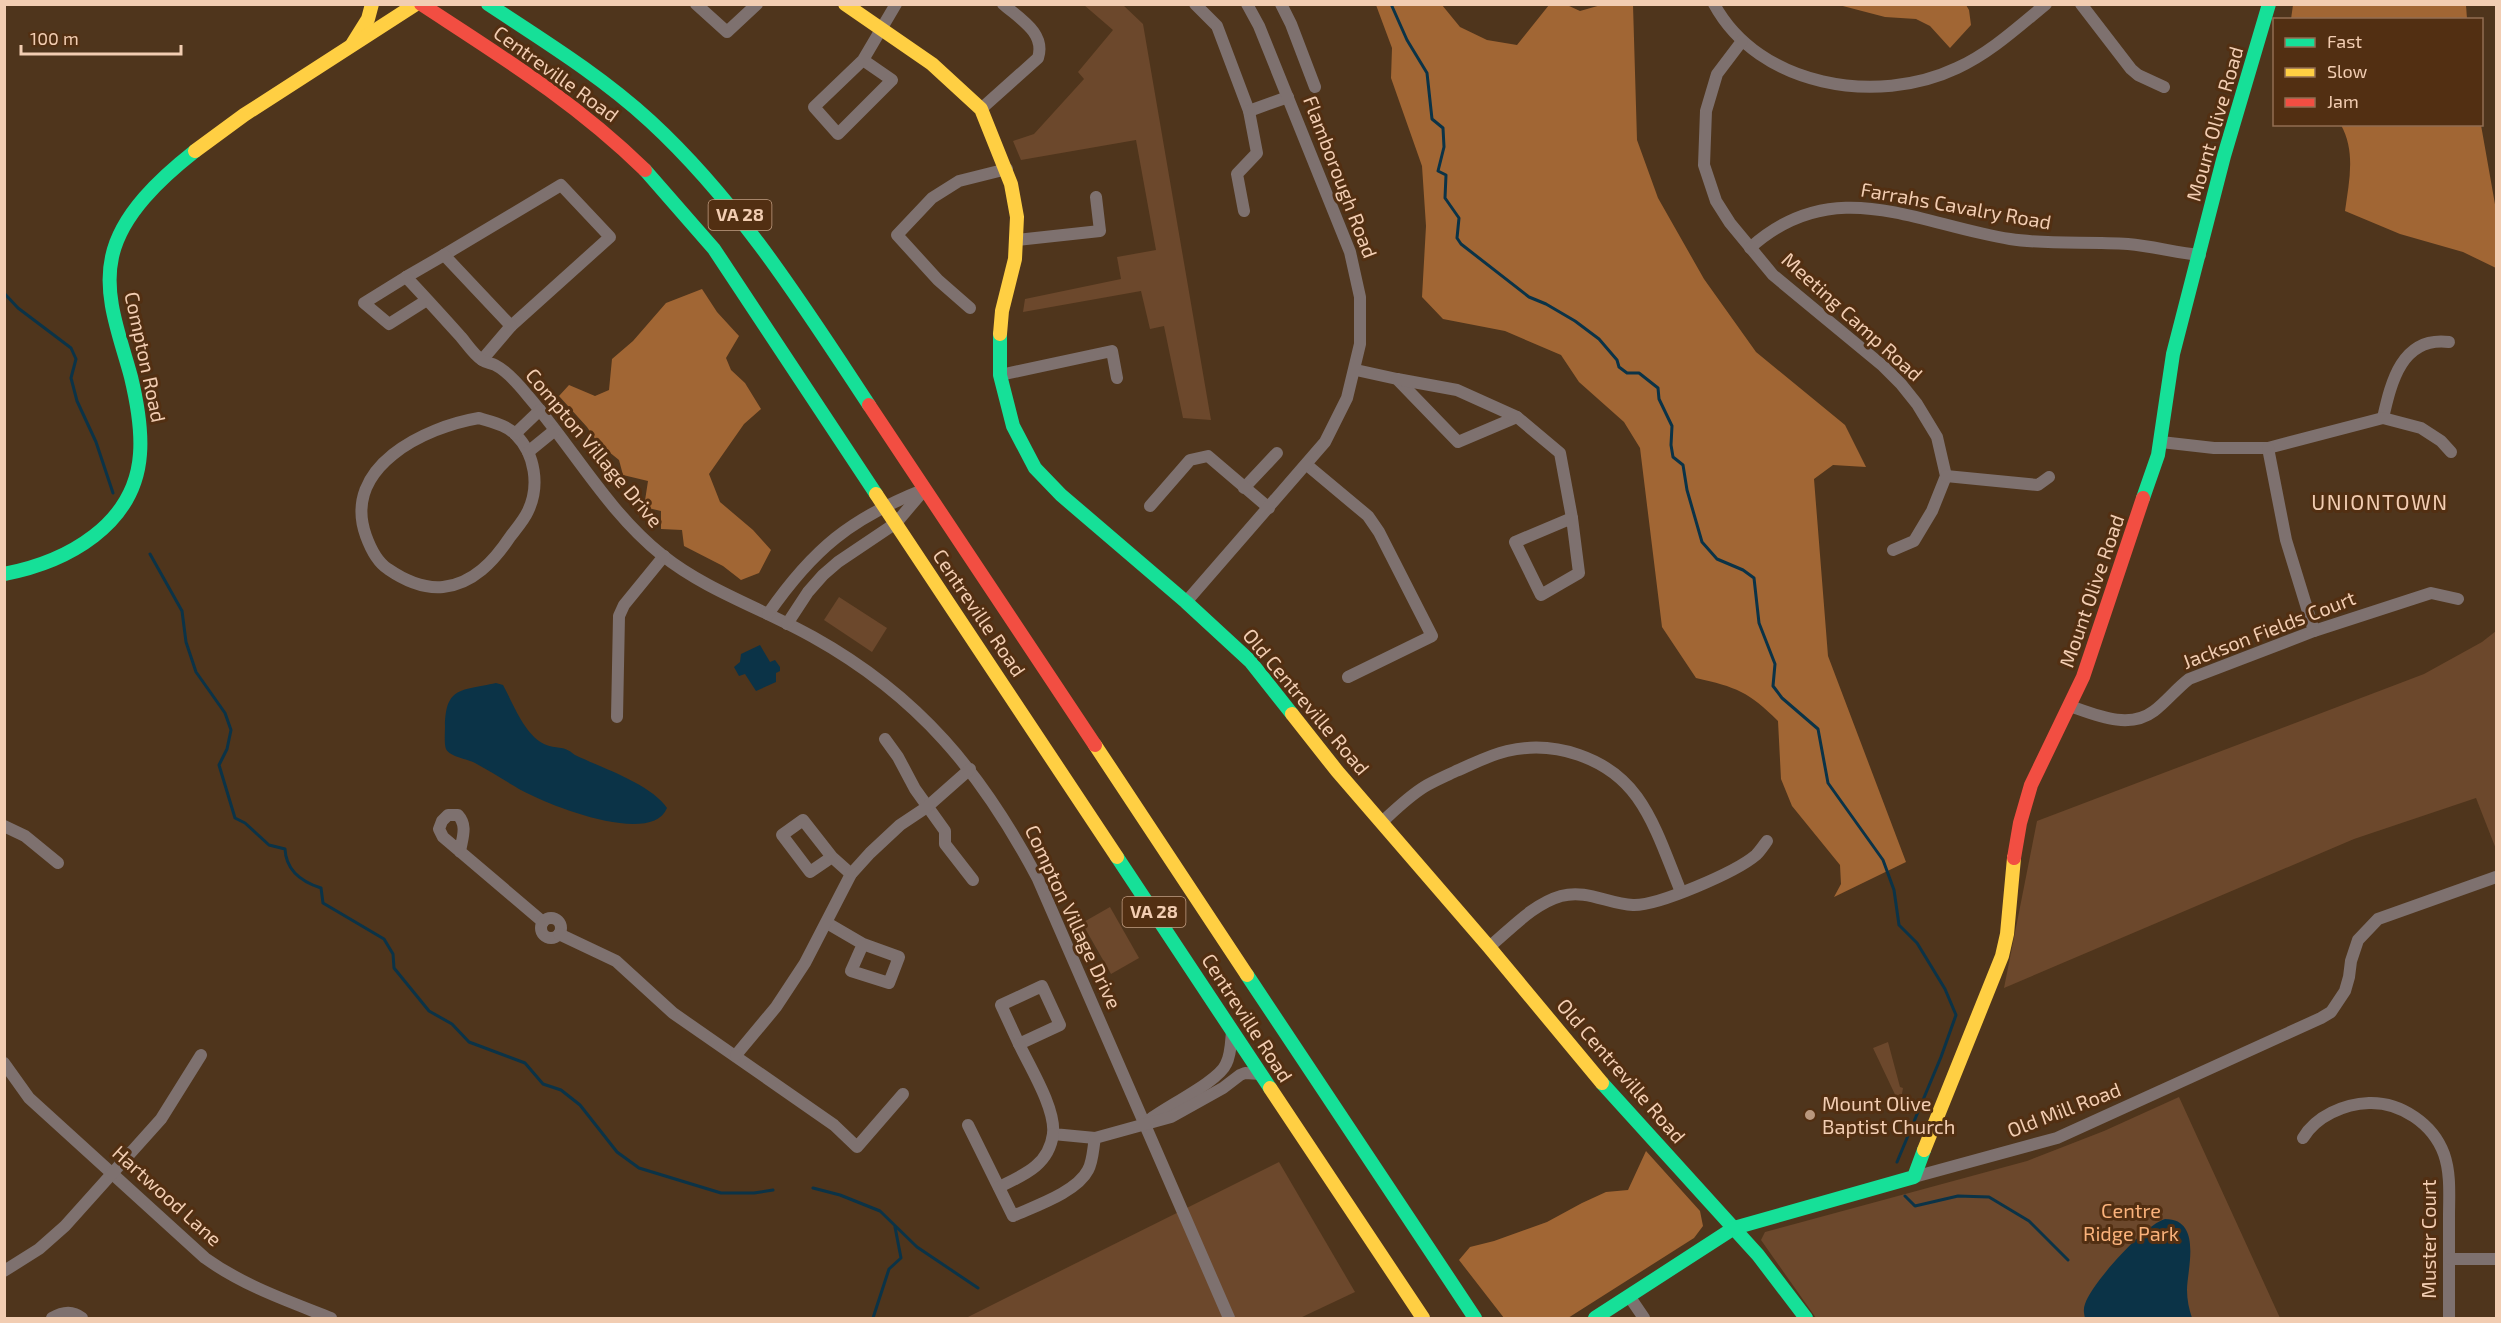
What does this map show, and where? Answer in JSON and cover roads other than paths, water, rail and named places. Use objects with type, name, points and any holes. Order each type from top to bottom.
[{"type":"main road","points":[[353,43],[368,19],[372,4]]},
{"type":"main road","name":"Compton Road","points":[[4,574],[46,564],[90,540],[120,510],[135,484],[141,458],[141,427],[110,287],[111,259],[115,246],[130,219],[148,196],[199,148],[236,120],[416,4]]},
{"type":"main road","name":"Centreville Road","points":[[421,4],[565,99],[651,175],[714,249],[1423,1318]]},
{"type":"main road","name":"Centreville Road","points":[[488,4],[594,74],[622,97],[667,136],[747,223],[1475,1318]]},
{"type":"main road","points":[[513,4],[533,35]]},
{"type":"main road","name":"Old Centreville Road","points":[[845,4],[932,64],[981,109],[1006,169],[1014,199],[1017,240],[1002,311],[999,341],[1000,375],[1013,426],[1035,468],[1069,502],[1186,602],[1250,661],[1323,754],[1490,947],[1592,1072],[1734,1228],[1806,1318]]},
{"type":"main road","name":"Mount Olive Road","points":[[1914,1177],[1959,1059],[2002,956],[2007,934],[2013,862],[2025,803],[2040,764],[2083,677],[2144,502],[2161,442],[2173,354],[2224,156],[2270,4]]},
{"type":"main road","name":"Old Mill Road","points":[[1595,1318],[1734,1228],[1914,1177]]},
{"type":"street","points":[[696,4],[727,32],[757,4]]},
{"type":"street","points":[[863,60],[892,80],[838,134],[814,107],[863,60],[896,4]]},
{"type":"street","points":[[981,109],[1038,58],[1042,48],[1036,33],[1003,4]]},
{"type":"street","points":[[1195,4],[1217,26],[1249,111],[1257,153],[1237,174],[1244,211]]},
{"type":"street","name":"Flamborough Road","points":[[1186,602],[1325,442],[1339,419],[1356,370],[1361,320],[1356,274],[1350,252],[1288,97],[1247,4]]},
{"type":"street","points":[[1281,4],[1315,87]]},
{"type":"street","points":[[1714,4],[1742,41],[1779,65],[1818,80],[1863,87],[1905,85],[1940,75],[1972,60],[2046,4]]},
{"type":"street","points":[[2081,4],[2131,69],[2138,75],[2164,87]]},
{"type":"street","name":"Meeting Camp Road","points":[[1742,41],[1726,59],[1712,86],[1706,111],[1703,152],[1707,176],[1716,201],[1750,248],[1788,289],[1883,366],[1901,384],[1917,404],[1937,437],[1946,476]]},
{"type":"street","points":[[1249,111],[1288,97]]},
{"type":"street","points":[[970,308],[938,280],[897,235],[932,198],[959,181],[1006,169]]},
{"type":"street","points":[[427,300],[389,324],[364,303],[561,184],[610,237],[511,326],[482,360]]},
{"type":"street","points":[[1017,240],[1100,231],[1096,197]]},
{"type":"street","name":"Farrahs Cavalry Road","points":[[1750,248],[1786,222],[1830,209],[1860,207],[1894,211],[2010,239],[2048,243],[2128,244],[2200,255]]},
{"type":"street","points":[[444,255],[511,326]]},
{"type":"street","name":"Compton Village Drive","points":[[406,277],[482,360],[497,366],[520,387],[636,531],[664,556],[698,579],[834,649],[897,694],[927,722],[970,769],[1012,829],[1038,879],[1229,1318]]},
{"type":"street","points":[[2383,418],[2391,381],[2410,353],[2432,340],[2449,342]]},
{"type":"street","points":[[1000,375],[1112,351],[1117,378]]},
{"type":"street","points":[[1356,370],[1457,390],[1517,417],[1560,453],[1572,518],[1579,573],[1541,594],[1515,542],[1572,518]]},
{"type":"street","points":[[1397,379],[1458,442],[1517,417]]},
{"type":"street","points":[[515,434],[540,410]]},
{"type":"street","points":[[479,418],[497,423],[515,434],[528,452],[534,469],[534,486],[528,511],[502,550],[476,576],[443,587],[414,584],[385,568],[370,548],[363,528],[362,500],[372,475],[391,454],[457,422],[479,418]]},
{"type":"street","points":[[2161,442],[2214,448],[2268,448],[2383,418],[2421,428],[2441,441],[2451,452]]},
{"type":"street","points":[[528,452],[555,430]]},
{"type":"street","points":[[2268,448],[2286,540],[2314,631]]},
{"type":"street","points":[[1244,488],[1277,453]]},
{"type":"street","points":[[1150,506],[1190,460],[1208,456],[1269,508]]},
{"type":"street","points":[[1307,465],[1368,516],[1379,532],[1432,636],[1348,677]]},
{"type":"street","points":[[1893,550],[1914,541],[1932,511],[1946,476],[2038,485],[2049,477]]},
{"type":"street","points":[[768,614],[796,575],[810,560],[848,529],[884,505],[925,489]]},
{"type":"street","points":[[787,624],[808,592],[831,568],[896,522],[925,489]]},
{"type":"street","points":[[617,717],[619,616],[624,605],[664,556]]},
{"type":"street","name":"Jackson Fields Court","points":[[2070,706],[2103,717],[2129,721],[2154,712],[2172,692],[2189,679],[2314,631],[2431,593],[2458,599]]},
{"type":"street","points":[[885,739],[927,807],[945,831],[945,844],[974,880]]},
{"type":"street","points":[[1382,822],[1427,785],[1484,759],[1516,749],[1560,750],[1580,755],[1603,766],[1632,790],[1653,826],[1681,892]]},
{"type":"street","points":[[736,1055],[777,1007],[805,963],[851,874],[870,852],[900,825],[927,807],[970,769]]},
{"type":"street","points":[[4,826],[25,836],[58,864]]},
{"type":"street","points":[[1490,947],[1530,912],[1559,897],[1587,895],[1621,904],[1640,905],[1657,902],[1741,865],[1757,854],[1767,841]]},
{"type":"street","points":[[460,852],[543,922],[547,919],[557,920],[561,929],[559,934],[616,962],[673,1012],[834,1125],[857,1146],[903,1094]]},
{"type":"street","points":[[832,857],[851,874]]},
{"type":"street","name":"Old Mill Road","points":[[1914,1177],[2057,1138],[2321,1018],[2331,1012],[2345,991],[2356,945],[2367,929],[2378,919],[2496,877]]},
{"type":"street","points":[[827,923],[863,944]]},
{"type":"street","points":[[999,1187],[1031,1171],[1039,1164],[1048,1151],[1053,1134],[1053,1121],[1049,1111],[1001,1005],[1042,986],[1060,1025],[1019,1044]]},
{"type":"street","points":[[1145,1124],[1166,1107],[1214,1079],[1224,1069],[1229,1055],[1232,1030]]},
{"type":"street","points":[[4,1271],[25,1259],[54,1237],[112,1174],[161,1119],[201,1055]]},
{"type":"street","name":"Hartwood Lane","points":[[4,1063],[29,1098],[205,1258],[252,1287],[332,1318]]},
{"type":"street","points":[[1053,1134],[1095,1138],[1145,1124],[1178,1114],[1245,1073],[1261,1074]]},
{"type":"street","name":"Muster Court","points":[[2302,1138],[2314,1124],[2327,1115],[2355,1105],[2374,1103],[2391,1106],[2421,1121],[2438,1141],[2448,1165],[2450,1259],[2448,1318]]},
{"type":"street","points":[[968,1125],[1013,1216],[1072,1187],[1083,1178],[1090,1167],[1095,1138]]},
{"type":"street","points":[[2450,1259],[2496,1259]]},
{"type":"street","points":[[1629,1296],[1644,1318]]},
{"type":"street","points":[[52,1318],[62,1312],[76,1314],[82,1318]]},
{"type":"water","points":[[760,645],[770,662],[775,660],[780,671],[776,673],[776,682],[756,691],[745,674],[739,676],[734,667],[740,662],[741,654]]},
{"type":"water","points":[[496,683],[503,685],[525,726],[537,739],[549,746],[566,749],[638,784],[660,799],[667,808],[658,819],[643,823],[624,824],[582,815],[544,801],[475,763],[448,752],[445,744],[445,726],[448,704],[452,697],[458,692]]},
{"type":"water","points":[[2165,1219],[2177,1221],[2189,1236],[2187,1294],[2192,1318],[2085,1318],[2085,1304],[2108,1269],[2132,1243]]},
{"type":"waterway","points":[[1391,4],[1407,40],[1427,73],[1432,119],[1443,128],[1444,147],[1438,171],[1446,175],[1445,198],[1459,218],[1457,238],[1461,244],[1529,297],[1575,321],[1599,339],[1617,360],[1619,367],[1627,373],[1639,373],[1658,388],[1659,399],[1672,426],[1673,457],[1683,465],[1687,490],[1702,542],[1717,559],[1743,570],[1754,578],[1759,623],[1775,664],[1773,686],[1782,698],[1818,729],[1828,783],[1883,860],[1894,890],[1899,925],[1917,943],[1945,989],[1956,1015],[1897,1162]]},
{"type":"waterway","points":[[4,293],[18,308],[71,348],[76,359],[71,378],[77,401],[96,442],[113,493]]},
{"type":"waterway","points":[[150,554],[182,611],[186,642],[196,672],[225,713],[231,730],[227,749],[219,765],[235,818],[245,823],[269,845],[285,849],[288,864],[296,874],[321,888],[323,903],[384,939],[393,954],[394,968],[429,1011],[452,1024],[469,1042],[525,1063],[543,1084],[561,1090],[580,1105],[617,1152],[639,1168],[721,1193],[754,1193],[773,1190]]},
{"type":"waterway","points":[[813,1188],[840,1195],[880,1211],[917,1247],[978,1288]]},
{"type":"waterway","points":[[1905,1196],[1915,1206],[1958,1196],[1989,1197],[2029,1221],[2068,1260]]},
{"type":"waterway","points":[[873,1318],[889,1269],[901,1258],[895,1227]]},
{"type":"place","name":"Mount Olive Baptist Church","points":[[1810,1115]]},
{"type":"district","name":"UNIONTOWN","points":[[2380,503]]},
{"type":"park label","name":"Centre Ridge Park","points":[[2131,1222]]}]
